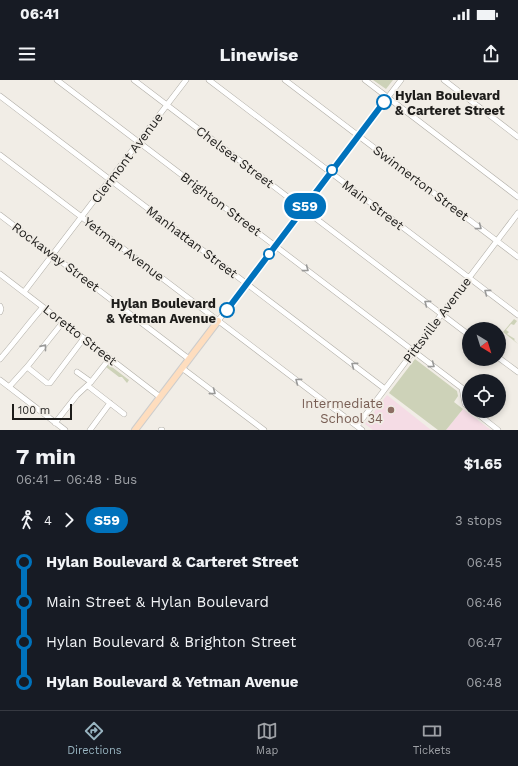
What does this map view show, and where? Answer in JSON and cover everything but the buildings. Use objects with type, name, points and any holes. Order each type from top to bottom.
[{"type":"main road","points":[[135,430],[218,321]]},
{"type":"street","name":"Brighton Street","points":[[57,80],[462,388]]},
{"type":"street","name":"Chelsea Street","points":[[134,80],[462,330]]},
{"type":"street","name":"Clermont Avenue","points":[[24,292],[186,80]]},
{"type":"street","name":"Main Street","points":[[209,80],[518,315]]},
{"type":"street","name":"Swinnerton Street","points":[[285,80],[518,257]]},
{"type":"street","points":[[366,80],[518,197]]},
{"type":"street","points":[[218,321],[401,80]]},
{"type":"street","points":[[444,80],[518,137]]},
{"type":"street","name":"Manhattan Street","points":[[0,96],[385,389]]},
{"type":"street","name":"Yetman Avenue","points":[[0,155],[362,430]]},
{"type":"street","name":"Pittsville Avenue","points":[[357,426],[518,213]]},
{"type":"street","name":"Rockaway Street","points":[[0,214],[189,358]]},
{"type":"street","name":"Loretto Street","points":[[0,274],[160,397]]},
{"type":"street","points":[[0,306],[0,312]]},
{"type":"street","points":[[0,359],[43,307]]},
{"type":"street","points":[[9,387],[27,368],[63,322]]},
{"type":"street","points":[[27,368],[49,384],[84,338]]},
{"type":"street","points":[[55,423],[110,358]]},
{"type":"street","points":[[506,363],[518,372]]},
{"type":"street","points":[[182,368],[257,428],[264,430]]},
{"type":"street","points":[[77,372],[124,414]]},
{"type":"street","points":[[0,380],[65,430]]},
{"type":"street","points":[[90,430],[110,403]]},
{"type":"street","points":[[483,418],[498,430]]},
{"type":"shaded area","name":"Intermediate School 34","points":[[387,395],[431,430],[373,430],[365,424]]},
{"type":"shaded area","points":[[462,410],[462,418],[475,418],[491,430],[446,430]]},
{"type":"green space","points":[[373,80],[393,80],[386,89]]},
{"type":"green space","points":[[514,319],[517,321],[514,325],[511,324],[506,330]]},
{"type":"green space","points":[[506,330],[509,332],[507,334],[515,339],[514,340],[518,344],[506,334]]},
{"type":"green space","points":[[415,359],[457,391],[458,396],[454,402],[462,408],[462,410],[446,430],[438,430],[389,393]]},
{"type":"green space","points":[[108,364],[129,380],[127,383],[122,377],[119,377],[106,367]]},
{"type":"bus line","name":"S59","points":[[227,310],[384,102]]},
{"type":"place","name":"Hylan Boulevard & Carteret Street","points":[[384,102]]},
{"type":"place","name":"Hylan Boulevard & Yetman Avenue","points":[[227,310]]},
{"type":"place","name":"Intermediate School 34","points":[[391,410]]}]
